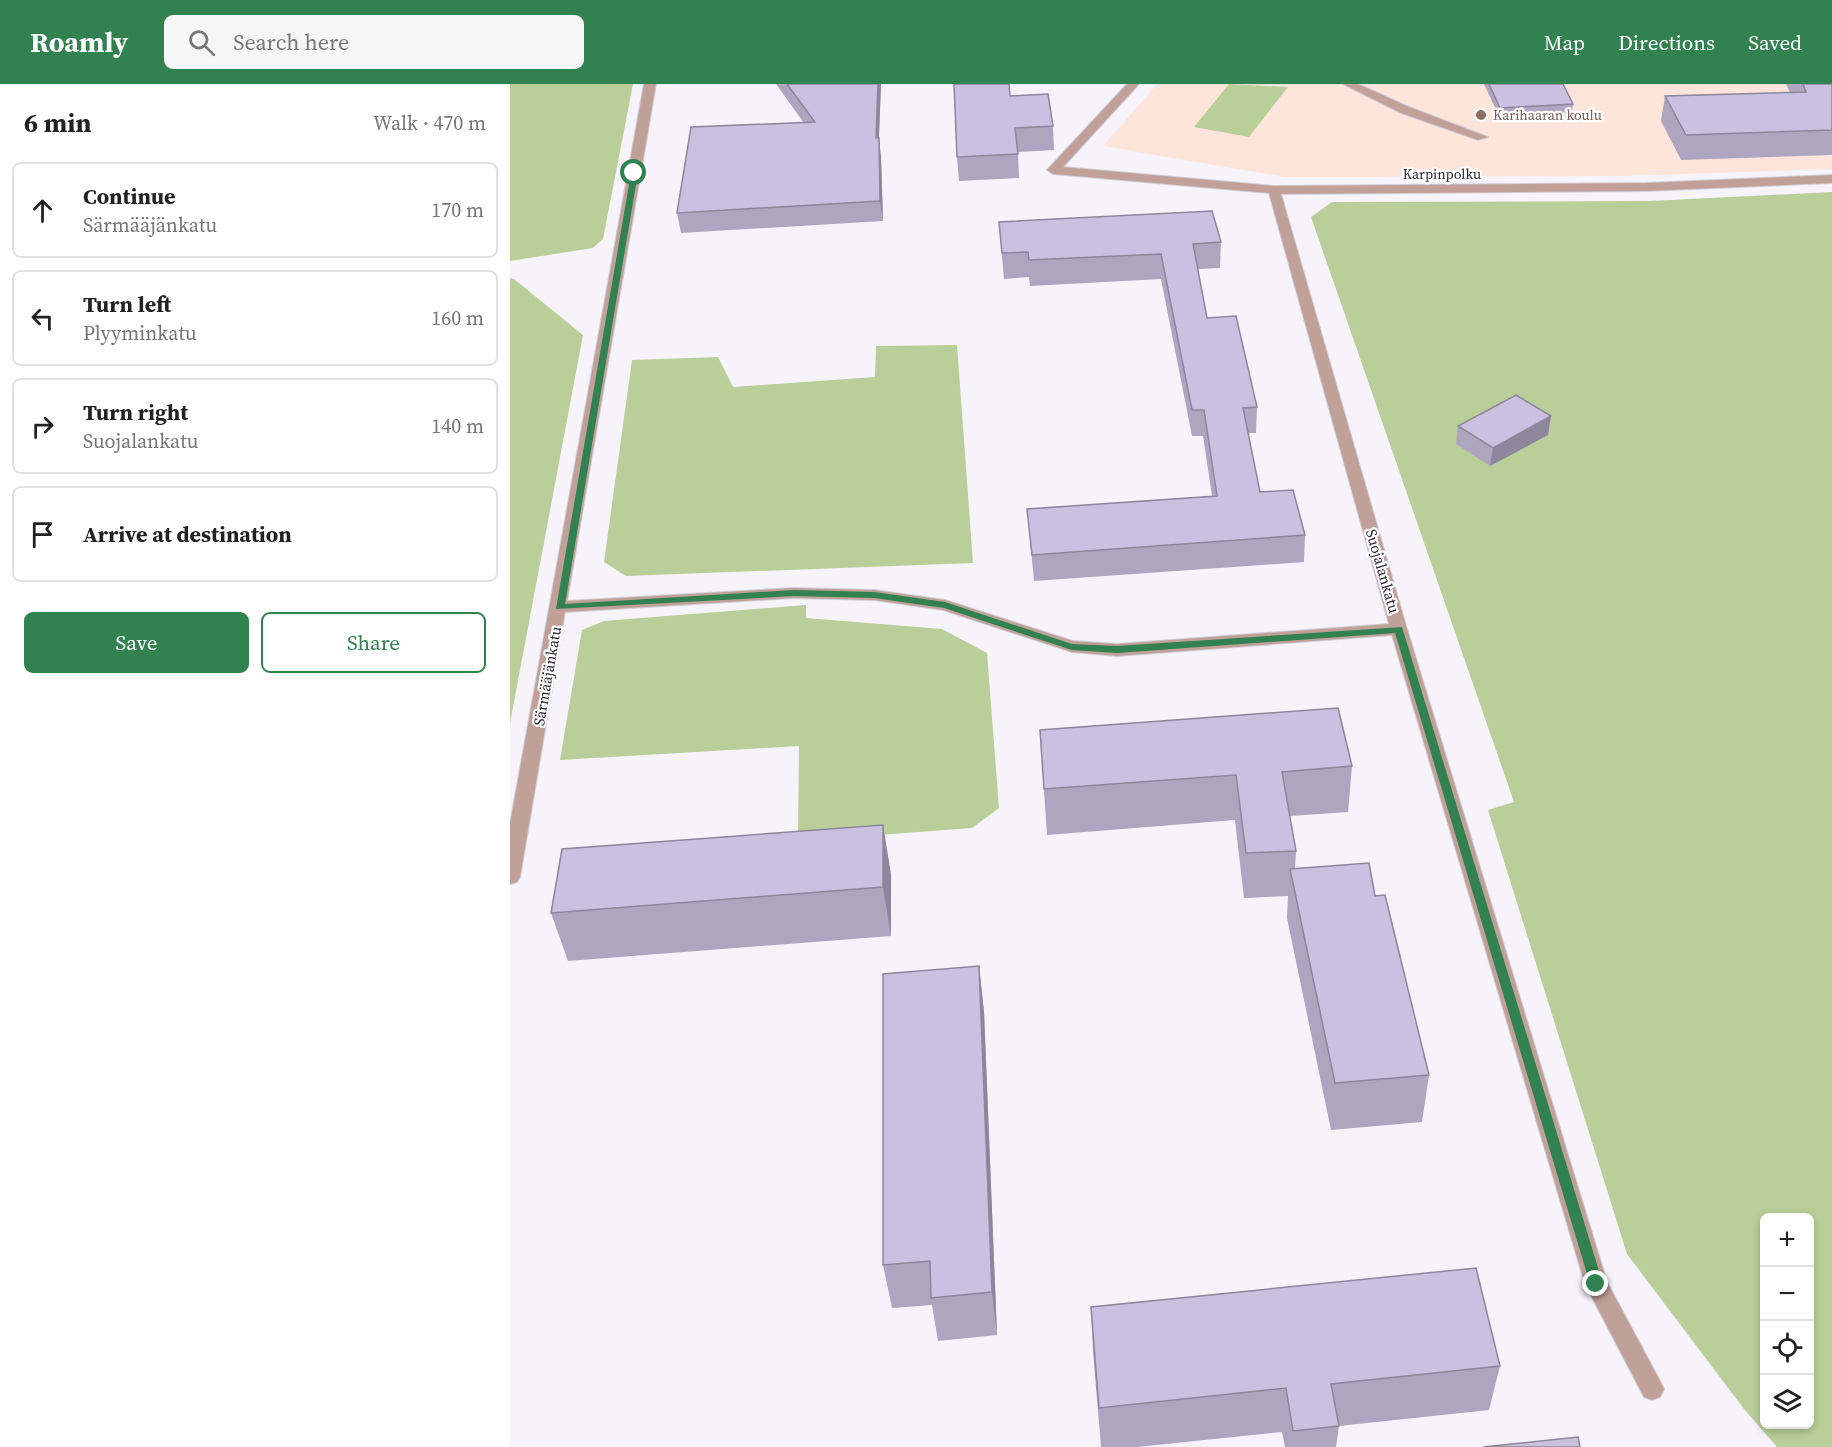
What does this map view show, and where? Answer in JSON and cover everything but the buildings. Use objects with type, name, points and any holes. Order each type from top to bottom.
[{"type":"street","name":"Särmääjänkatu","points":[[510,877],[560,607],[650,84]]},
{"type":"street","name":"Karpinpolku","points":[[1133,84],[1053,170],[1274,190],[1646,188],[1832,179]]},
{"type":"street","points":[[1349,84],[1405,110],[1482,137]]},
{"type":"street","name":"Suojalankatu","points":[[1274,190],[1399,629],[1596,1284],[1652,1389]]},
{"type":"street","points":[[560,607],[794,593],[874,595],[945,605],[1072,646],[1117,650],[1399,629]]},
{"type":"shaded area","name":"Karihaaran koulu","points":[[1157,84],[1832,84],[1832,169],[1626,176],[1284,177],[1103,146]]},
{"type":"green space","points":[[510,84],[633,84],[603,239],[593,248],[510,261]]},
{"type":"green space","points":[[1229,84],[1288,87],[1249,137],[1194,127]]},
{"type":"green space","points":[[1832,192],[1832,1447],[1777,1447],[1761,1429],[1814,1429],[1814,1213],[1760,1213],[1760,1427],[1627,1254],[1488,810],[1514,802],[1311,217],[1332,202],[1650,201]]},
{"type":"green space","points":[[510,278],[583,335],[510,723]]},
{"type":"green space","points":[[957,345],[973,563],[626,576],[604,562],[632,360],[718,357],[733,387],[875,377],[876,346]]},
{"type":"green space","points":[[806,605],[806,618],[942,629],[987,653],[999,808],[972,828],[798,841],[799,746],[560,760],[582,630],[604,621]]},
{"type":"place","name":"Karihaaran koulu","points":[[1481,115]]},
{"type":"route","points":[[634,173],[560,607],[794,593],[874,595],[945,605],[1072,646],[1117,650],[1399,629],[1596,1284]]}]
